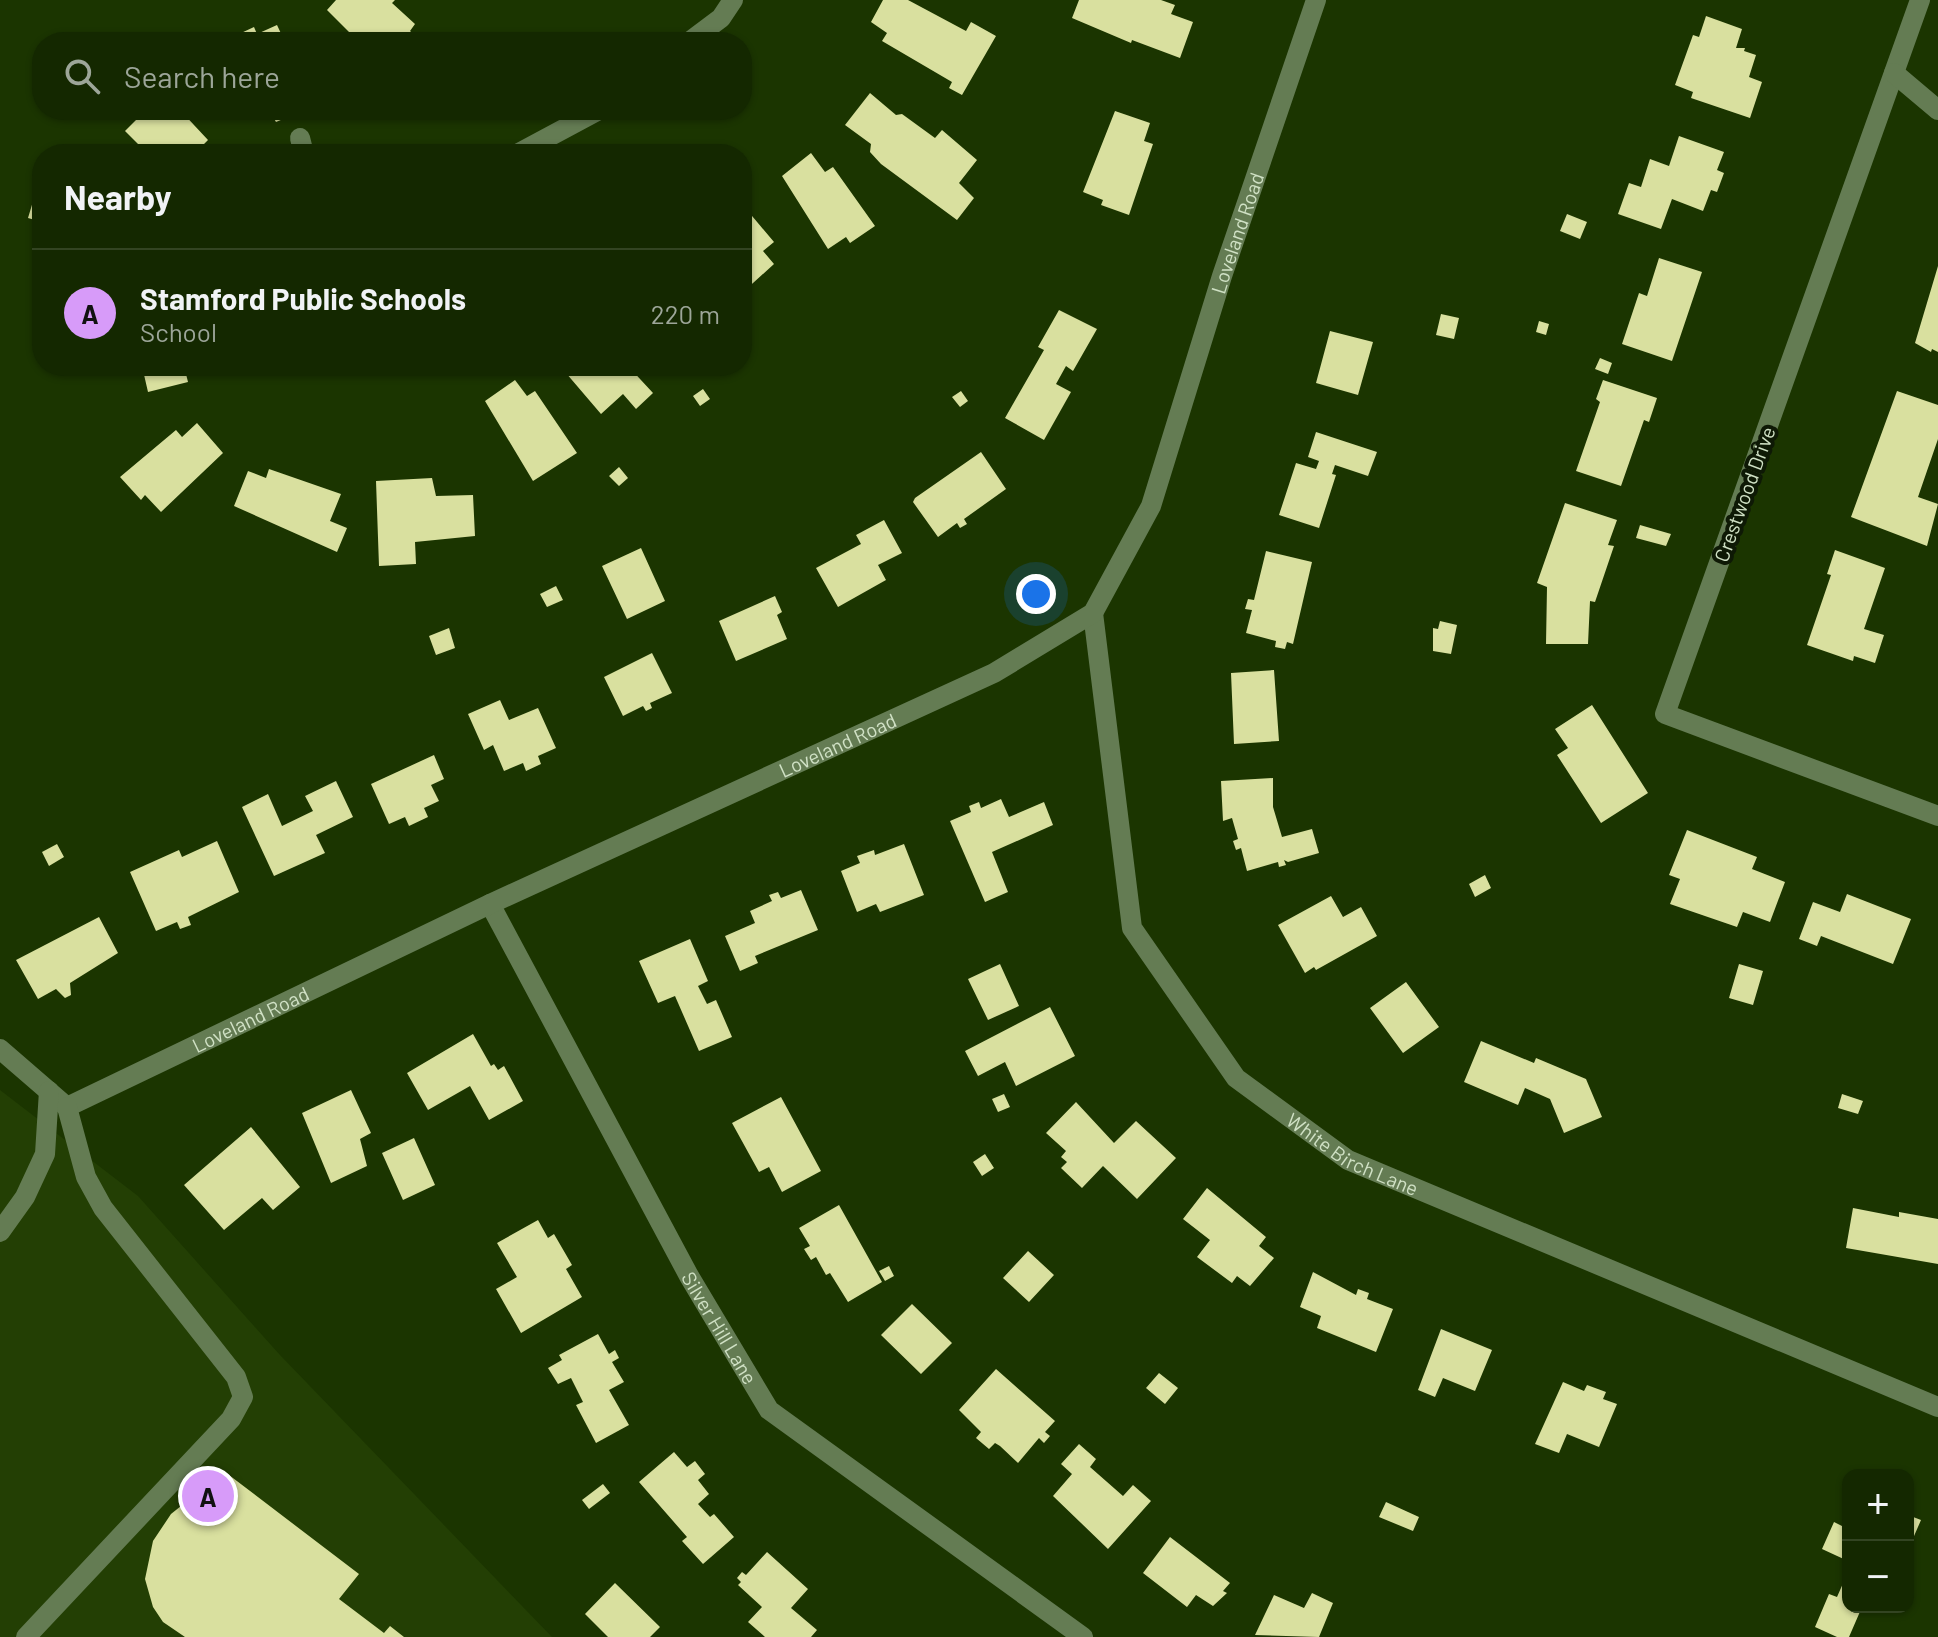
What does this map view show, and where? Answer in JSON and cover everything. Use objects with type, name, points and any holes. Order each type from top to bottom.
[{"type":"street","points":[[702,32],[721,18],[733,0]]},
{"type":"street","name":"Loveland Road","points":[[67,1107],[490,904],[994,673],[1093,613],[1151,506],[1222,276],[1316,0]]},
{"type":"street","name":"Crestwood Drive","points":[[1920,0],[1665,714],[1938,816]]},
{"type":"street","points":[[1894,73],[1938,110]]},
{"type":"street","points":[[536,144],[580,120]]},
{"type":"street","name":"White Birch Lane","points":[[1093,613],[1132,928],[1236,1078],[1348,1160],[1938,1407]]},
{"type":"street","name":"Silver Hill Lane","points":[[490,904],[689,1276],[769,1410],[1083,1637]]},
{"type":"street","points":[[0,1049],[67,1107],[86,1177],[103,1208],[236,1377],[243,1397],[231,1419],[26,1637]]},
{"type":"street","points":[[0,1232],[25,1197],[45,1154],[49,1091]]},
{"type":"shaded area","points":[[0,1090],[138,1196],[280,1355],[552,1637],[0,1637]]},
{"type":"building","points":[[336,0],[395,0],[392,3],[415,24],[411,32],[349,32],[327,10]]},
{"type":"building","points":[[883,0],[908,0],[966,31],[971,22],[996,36],[962,95],[949,88],[952,82],[882,41],[887,33],[871,22]]},
{"type":"building","points":[[1079,0],[1161,0],[1175,5],[1171,14],[1193,22],[1180,58],[1132,40],[1131,43],[1072,18]]},
{"type":"building","points":[[1706,16],[1742,29],[1736,48],[1745,48],[1744,51],[1756,55],[1749,77],[1762,82],[1750,118],[1691,98],[1693,92],[1675,85],[1693,35],[1699,37]]},
{"type":"building","points":[[277,25],[280,32],[261,32]]},
{"type":"building","points":[[870,93],[896,115],[902,114],[935,138],[942,130],[977,160],[959,183],[974,198],[957,220],[881,164],[870,152],[871,144],[845,125]]},
{"type":"building","points":[[1115,111],[1150,123],[1144,141],[1153,144],[1129,215],[1101,205],[1103,200],[1083,192]]},
{"type":"building","points":[[136,120],[189,120],[208,140],[204,144],[138,144],[125,131]]},
{"type":"building","points":[[1679,136],[1724,152],[1717,170],[1724,173],[1717,192],[1711,190],[1703,211],[1672,199],[1661,229],[1618,214],[1629,183],[1641,187],[1650,159],[1669,166]]},
{"type":"building","points":[[811,153],[825,172],[833,167],[875,226],[850,243],[846,237],[828,249],[782,176]]},
{"type":"building","points":[[1567,214],[1587,222],[1580,239],[1560,231]]},
{"type":"building","points":[[752,216],[774,242],[763,251],[774,264],[752,284]]},
{"type":"building","points":[[1659,258],[1702,272],[1672,361],[1622,344],[1639,293],[1647,296]]},
{"type":"building","points":[[1938,266],[1938,352],[1932,349],[1931,352],[1915,343]]},
{"type":"building","points":[[1059,310],[1097,329],[1073,371],[1066,366],[1056,384],[1071,392],[1044,440],[1005,418],[1044,350],[1038,347]]},
{"type":"building","points":[[1441,314],[1459,318],[1454,339],[1436,335]]},
{"type":"building","points":[[1539,321],[1549,324],[1546,335],[1536,332]]},
{"type":"building","points":[[1330,331],[1373,342],[1358,395],[1316,383]]},
{"type":"building","points":[[1600,358],[1612,363],[1608,374],[1595,369]]},
{"type":"building","points":[[144,376],[186,376],[188,382],[148,392]]},
{"type":"building","points":[[569,376],[637,376],[653,393],[636,409],[623,394],[601,414]]},
{"type":"building","points":[[515,380],[527,396],[535,391],[577,453],[533,481],[485,401]]},
{"type":"building","points":[[1603,380],[1657,398],[1649,422],[1644,420],[1621,486],[1576,471],[1600,402],[1596,399]]},
{"type":"building","points":[[703,389],[710,399],[700,406],[693,396]]},
{"type":"building","points":[[961,391],[968,401],[960,407],[952,397]]},
{"type":"building","points":[[1897,391],[1938,405],[1938,439],[1918,497],[1938,504],[1927,546],[1851,517]]},
{"type":"building","points":[[197,423],[223,453],[161,512],[145,495],[141,500],[120,477],[176,430],[182,437]]},
{"type":"building","points":[[1316,432],[1377,452],[1368,476],[1335,465],[1332,474],[1336,475],[1319,528],[1279,515],[1296,463],[1316,469],[1319,461],[1308,457]]},
{"type":"building","points":[[981,452],[1006,489],[964,519],[967,524],[960,528],[957,523],[938,537],[913,502],[915,498]]},
{"type":"building","points":[[619,467],[628,478],[619,486],[609,476]]},
{"type":"building","points":[[269,469],[341,494],[330,521],[347,528],[337,552],[234,506],[248,471],[266,478]]},
{"type":"building","points":[[432,478],[436,496],[473,495],[475,536],[415,542],[416,564],[379,566],[376,481]]},
{"type":"building","points":[[1565,503],[1617,520],[1608,545],[1614,546],[1595,602],[1590,601],[1588,644],[1546,644],[1547,587],[1537,583]]},
{"type":"building","points":[[884,520],[902,553],[878,565],[886,580],[838,607],[816,568],[861,544],[856,535]]},
{"type":"building","points":[[1640,525],[1671,534],[1666,546],[1636,538]]},
{"type":"building","points":[[641,548],[665,601],[627,619],[602,566]]},
{"type":"building","points":[[1835,550],[1885,568],[1864,629],[1884,635],[1875,663],[1854,656],[1853,661],[1807,645],[1831,575],[1827,574]]},
{"type":"building","points":[[1266,551],[1312,562],[1293,644],[1287,642],[1285,649],[1275,647],[1276,641],[1246,633],[1252,610],[1245,609],[1248,599],[1254,600]]},
{"type":"building","points":[[556,586],[563,600],[547,607],[540,594]]},
{"type":"building","points":[[775,596],[782,612],[777,615],[787,639],[736,661],[719,621]]},
{"type":"building","points":[[1440,621],[1457,625],[1451,654],[1433,651],[1433,628],[1438,629]]},
{"type":"building","points":[[449,628],[455,648],[436,655],[429,636]]},
{"type":"building","points":[[652,653],[672,693],[650,703],[652,708],[646,711],[643,706],[623,716],[604,677]]},
{"type":"building","points":[[1274,670],[1279,741],[1234,744],[1231,673]]},
{"type":"building","points":[[500,700],[509,720],[538,708],[556,748],[538,756],[541,764],[526,771],[523,763],[504,771],[493,745],[484,750],[468,714]]},
{"type":"building","points":[[1592,705],[1648,793],[1601,823],[1557,755],[1568,748],[1555,729]]},
{"type":"building","points":[[434,755],[444,779],[431,785],[439,801],[424,808],[428,817],[409,826],[405,817],[389,824],[371,784]]},
{"type":"building","points":[[1273,778],[1273,807],[1282,837],[1312,829],[1319,853],[1288,862],[1284,860],[1286,865],[1279,867],[1278,862],[1247,871],[1241,848],[1236,850],[1233,841],[1238,839],[1232,818],[1223,821],[1221,781]]},
{"type":"building","points":[[336,781],[353,817],[316,835],[325,853],[274,876],[242,807],[268,794],[282,826],[313,811],[305,796]]},
{"type":"building","points":[[1001,799],[1009,817],[1044,802],[1053,825],[992,852],[1008,892],[985,902],[950,821],[971,812],[969,806],[979,802],[981,808]]},
{"type":"building","points":[[1687,830],[1757,857],[1752,869],[1785,882],[1770,922],[1743,912],[1737,927],[1670,904],[1680,879],[1669,875]]},
{"type":"building","points":[[217,841],[239,892],[188,917],[191,925],[180,929],[177,922],[156,931],[130,872],[179,850],[182,857]]},
{"type":"building","points":[[57,844],[64,857],[49,866],[42,852]]},
{"type":"building","points":[[904,844],[924,895],[880,912],[876,904],[857,912],[841,871],[860,863],[857,856],[874,850],[875,855]]},
{"type":"building","points":[[1485,875],[1491,888],[1475,897],[1469,884]]},
{"type":"building","points":[[801,890],[818,930],[755,956],[758,963],[740,971],[725,936],[755,923],[750,911],[772,901],[769,895],[778,892],[781,898]]},
{"type":"building","points":[[1847,894],[1911,919],[1893,964],[1821,936],[1817,946],[1799,939],[1813,902],[1840,912]]},
{"type":"building","points":[[1331,896],[1343,917],[1361,907],[1377,936],[1305,973],[1278,925]]},
{"type":"building","points":[[99,917],[118,953],[70,983],[71,995],[65,998],[56,989],[38,999],[16,960]]},
{"type":"building","points":[[690,939],[708,981],[698,986],[707,1004],[716,1000],[732,1037],[699,1051],[675,996],[658,1003],[639,961]]},
{"type":"building","points":[[1000,964],[1019,1006],[988,1020],[968,979]]},
{"type":"building","points":[[1739,964],[1763,971],[1753,1005],[1729,998]]},
{"type":"building","points":[[1406,982],[1439,1027],[1403,1053],[1370,1008]]},
{"type":"building","points":[[1050,1007],[1075,1056],[1016,1086],[1005,1062],[978,1076],[965,1051]]},
{"type":"building","points":[[473,1034],[491,1066],[494,1064],[498,1070],[504,1066],[523,1101],[489,1120],[470,1086],[428,1110],[407,1073]]},
{"type":"building","points":[[1481,1041],[1534,1063],[1536,1058],[1586,1079],[1602,1117],[1564,1133],[1550,1099],[1525,1088],[1518,1105],[1464,1082]]},
{"type":"building","points":[[351,1090],[371,1133],[360,1139],[367,1166],[331,1183],[302,1113]]},
{"type":"building","points":[[1004,1094],[1010,1107],[998,1112],[992,1099]]},
{"type":"building","points":[[1842,1094],[1863,1101],[1858,1114],[1838,1108]]},
{"type":"building","points":[[781,1097],[821,1171],[782,1192],[769,1167],[759,1172],[732,1123]]},
{"type":"building","points":[[1076,1102],[1114,1143],[1136,1121],[1176,1158],[1137,1199],[1103,1166],[1082,1188],[1061,1168],[1067,1162],[1061,1157],[1066,1151],[1046,1133]]},
{"type":"building","points":[[251,1127],[300,1187],[273,1210],[262,1198],[224,1230],[184,1185]]},
{"type":"building","points":[[414,1138],[435,1185],[403,1200],[382,1153]]},
{"type":"building","points":[[985,1154],[994,1168],[982,1176],[973,1162]]},
{"type":"building","points":[[1207,1188],[1266,1237],[1259,1246],[1274,1258],[1250,1286],[1237,1276],[1232,1283],[1197,1257],[1210,1240],[1183,1219]]},
{"type":"building","points":[[839,1205],[882,1282],[848,1302],[816,1257],[811,1260],[804,1249],[810,1246],[799,1228]]},
{"type":"building","points":[[1853,1208],[1899,1217],[1899,1212],[1938,1219],[1938,1264],[1846,1248]]},
{"type":"building","points":[[538,1220],[548,1238],[554,1234],[572,1265],[566,1269],[582,1297],[521,1333],[496,1289],[517,1277],[497,1243]]},
{"type":"building","points":[[1028,1251],[1054,1275],[1029,1302],[1003,1278]]},
{"type":"building","points":[[889,1266],[894,1276],[885,1281],[879,1271]]},
{"type":"building","points":[[1313,1272],[1356,1295],[1358,1289],[1369,1293],[1367,1299],[1393,1309],[1376,1352],[1317,1328],[1321,1316],[1300,1307]]},
{"type":"building","points":[[912,1304],[952,1343],[921,1374],[881,1335]]},
{"type":"building","points":[[1441,1329],[1492,1350],[1475,1391],[1443,1378],[1435,1397],[1418,1390]]},
{"type":"building","points":[[598,1334],[609,1354],[615,1350],[619,1358],[612,1362],[624,1382],[609,1390],[629,1425],[596,1443],[576,1405],[583,1402],[571,1378],[558,1384],[548,1368],[562,1360],[559,1355]]},
{"type":"building","points":[[996,1369],[1055,1421],[1045,1432],[1050,1436],[1044,1443],[1039,1438],[1018,1463],[995,1443],[989,1449],[976,1438],[981,1432],[959,1410]]},
{"type":"building","points":[[1159,1373],[1178,1388],[1165,1404],[1146,1388]]},
{"type":"building","points":[[1563,1382],[1584,1391],[1587,1385],[1606,1392],[1603,1399],[1617,1404],[1599,1447],[1567,1434],[1559,1453],[1535,1444]]},
{"type":"building","points":[[1079,1444],[1096,1459],[1090,1467],[1123,1496],[1133,1485],[1151,1501],[1108,1549],[1053,1496],[1072,1474],[1061,1464]]},
{"type":"building","points":[[674,1452],[687,1467],[695,1461],[705,1474],[698,1480],[709,1494],[698,1504],[710,1517],[714,1514],[734,1537],[703,1564],[682,1541],[687,1537],[639,1482]]},
{"type":"building","points":[[225,1472],[359,1574],[339,1599],[384,1633],[390,1626],[404,1637],[185,1637],[163,1622],[153,1607],[145,1579],[153,1541],[171,1514],[191,1498],[200,1505]]},
{"type":"building","points":[[603,1484],[610,1493],[589,1509],[582,1500]]},
{"type":"building","points":[[1386,1502],[1419,1517],[1413,1531],[1379,1517]]},
{"type":"building","points":[[1914,1517],[1921,1520],[1914,1536]]},
{"type":"building","points":[[1834,1522],[1842,1526],[1842,1558],[1822,1549]]},
{"type":"building","points":[[1170,1537],[1230,1583],[1223,1591],[1227,1593],[1213,1606],[1196,1595],[1187,1607],[1143,1573]]},
{"type":"building","points":[[767,1552],[808,1589],[791,1608],[817,1630],[811,1637],[765,1637],[748,1622],[762,1607],[738,1585],[741,1582],[737,1578],[742,1572],[746,1575]]},
{"type":"building","points":[[615,1583],[660,1627],[650,1637],[608,1637],[585,1614]]},
{"type":"building","points":[[1842,1586],[1842,1613],[1859,1613],[1849,1637],[1837,1637],[1815,1627],[1829,1594],[1837,1597]]},
{"type":"building","points":[[1312,1593],[1333,1603],[1319,1637],[1255,1635],[1274,1595],[1304,1608]]},
{"type":"place","name":"Stamford Public Schools","points":[[208,1496]]}]
